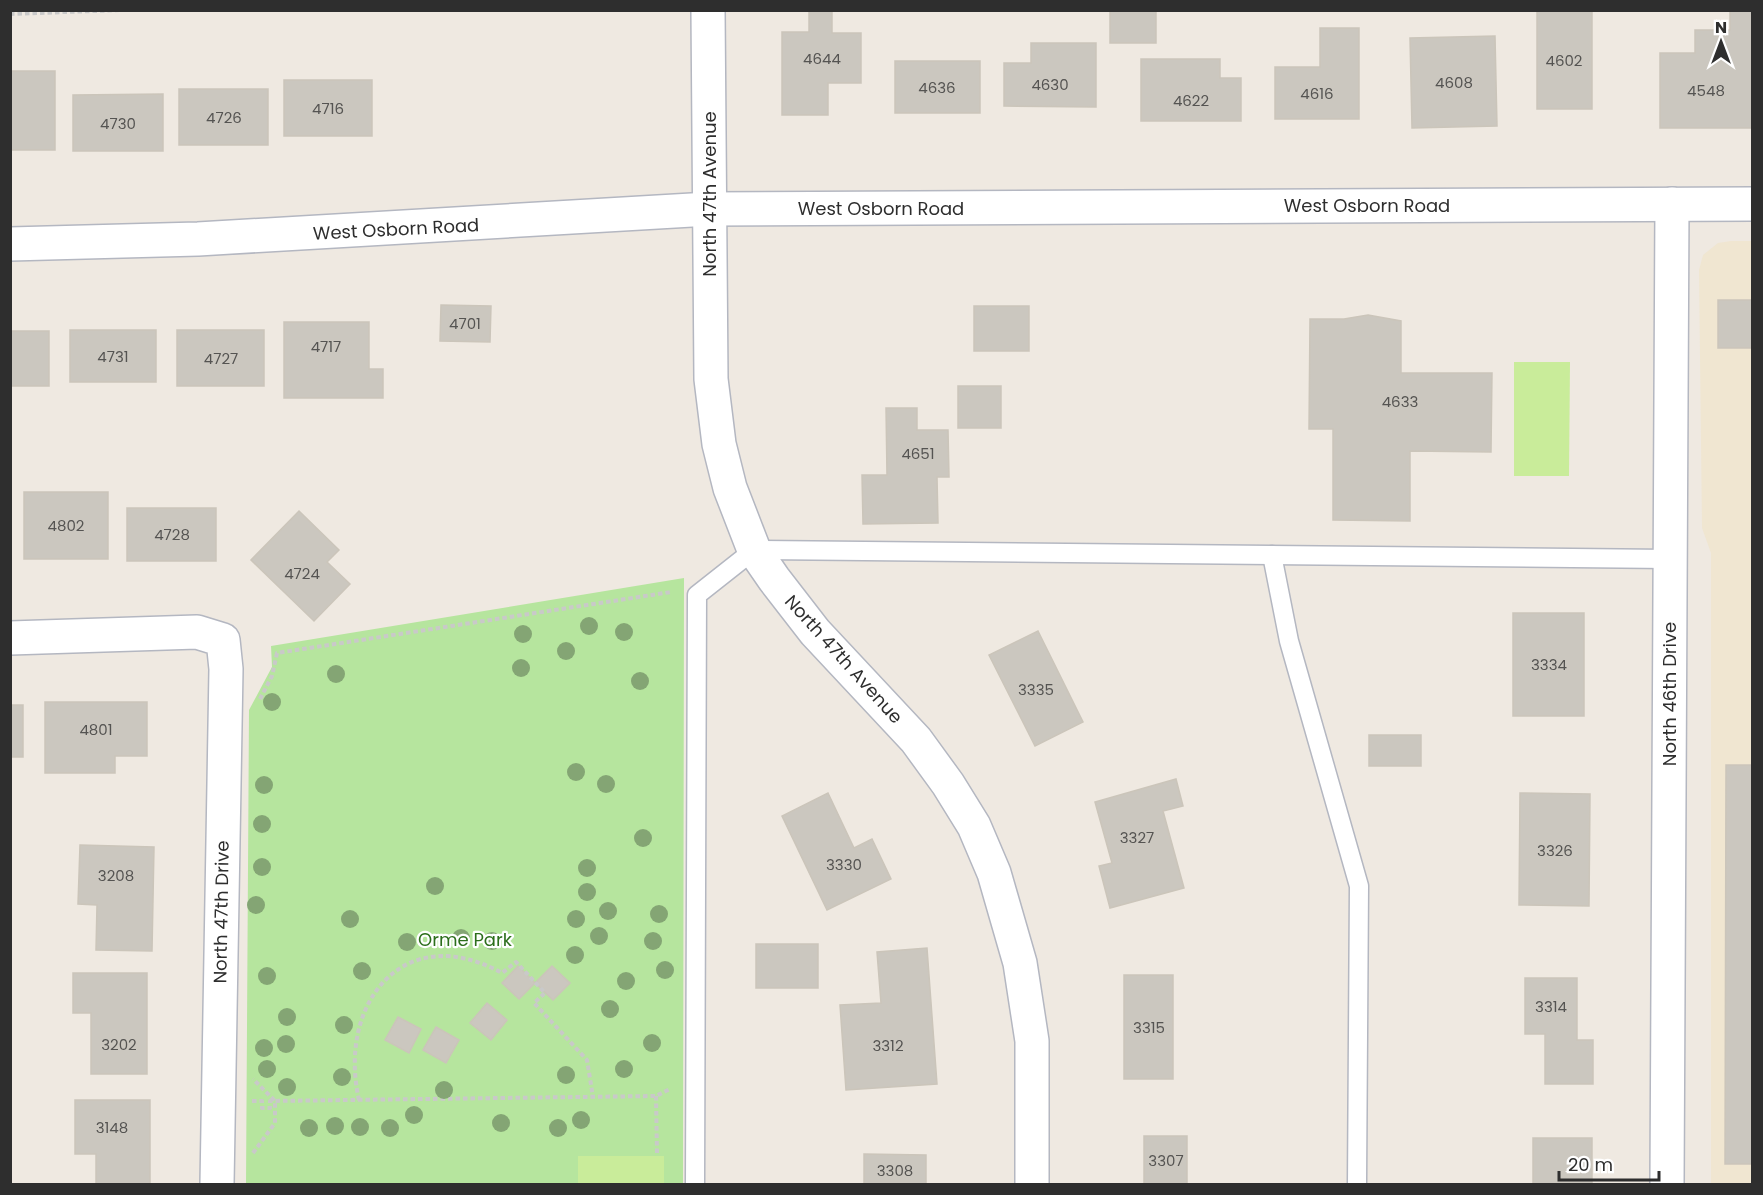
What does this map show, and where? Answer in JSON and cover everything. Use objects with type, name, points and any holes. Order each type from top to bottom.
[{"type":"street","name":"North 47th Avenue","points":[[708,10],[711,379],[718,433],[730,488],[754,550],[815,632],[916,740],[948,783],[982,844],[994,873],[1020,963],[1032,1041],[1032,1185]]},
{"type":"street","name":"North 46th Drive","points":[[1667,1185],[1672,204]]},
{"type":"street","name":"West Osborn Road","points":[[10,244],[198,239],[709,209],[1752,204]]},
{"type":"street","name":"North 47th Drive","points":[[10,638],[197,632],[224,640],[226,669],[217,1185]]},
{"type":"lane","points":[[695,1185],[697,595],[754,550],[1669,559]]},
{"type":"lane","points":[[1272,555],[1289,641],[1359,886],[1357,1185]]},
{"type":"path","points":[[10,14],[122,10]]},
{"type":"path","points":[[260,700],[272,676],[277,653],[677,591]]},
{"type":"path","points":[[359,1100],[354,1061],[360,1021],[369,999],[380,983],[394,971],[412,961],[435,956],[459,956],[485,964],[502,973],[516,962],[545,993],[534,1003],[587,1060],[593,1097]]},
{"type":"path","points":[[251,1155],[275,1123],[275,1101],[253,1079],[253,1067]]},
{"type":"path","points":[[218,1100],[262,1101],[262,1108],[270,1108],[270,1101],[656,1096],[669,1091]]},
{"type":"path","points":[[656,1096],[657,1154]]},
{"type":"shaded area","points":[[1752,241],[1752,1184],[1711,1184],[1711,553],[1702,528],[1699,270],[1703,255],[1718,243]]},
{"type":"green space","points":[[1514,362],[1570,362],[1569,476],[1514,476]]},
{"type":"green space","name":"Orme Park","points":[[684,578],[683,1184],[246,1184],[249,710],[272,667],[271,646]]},
{"type":"green space","points":[[578,1156],[664,1156],[664,1184],[578,1184]]},
{"type":"building","points":[[809,10],[832,10],[832,33],[861,33],[861,83],[828,83],[828,115],[782,115],[782,32],[809,32]]},
{"type":"building","points":[[1110,10],[1156,10],[1156,43],[1110,43]]},
{"type":"building","points":[[1537,10],[1592,10],[1592,109],[1537,109]]},
{"type":"building","points":[[1730,10],[1752,10],[1752,128],[1660,128],[1660,53],[1695,53],[1695,30],[1730,30]]},
{"type":"building","points":[[1320,28],[1359,28],[1359,119],[1275,119],[1275,67],[1320,67]]},
{"type":"building","points":[[1495,36],[1497,126],[1412,128],[1410,38]]},
{"type":"building","points":[[1031,43],[1096,43],[1096,107],[1004,106],[1004,63],[1031,63]]},
{"type":"building","points":[[1141,59],[1220,59],[1220,78],[1241,78],[1241,121],[1141,121]]},
{"type":"building","points":[[895,61],[980,61],[980,113],[895,113]]},
{"type":"building","points":[[10,71],[55,71],[55,150],[10,150]]},
{"type":"building","points":[[284,80],[372,80],[372,136],[284,136]]},
{"type":"building","points":[[179,89],[268,89],[268,145],[179,145]]},
{"type":"building","points":[[163,94],[163,151],[73,151],[73,95]]},
{"type":"building","points":[[1718,300],[1752,300],[1752,348],[1718,348]]},
{"type":"building","points":[[441,305],[491,306],[490,342],[440,341]]},
{"type":"building","points":[[974,306],[1029,306],[1029,351],[974,351]]},
{"type":"building","points":[[1368,315],[1401,321],[1401,373],[1492,373],[1491,452],[1410,451],[1410,521],[1333,520],[1333,429],[1309,429],[1310,319],[1344,319]]},
{"type":"building","points":[[284,322],[369,322],[369,369],[383,369],[383,398],[284,398]]},
{"type":"building","points":[[70,330],[156,330],[156,382],[70,382]]},
{"type":"building","points":[[177,330],[264,330],[264,386],[177,386]]},
{"type":"building","points":[[10,331],[49,331],[49,386],[10,386]]},
{"type":"building","points":[[958,386],[1001,386],[1001,428],[958,428]]},
{"type":"building","points":[[886,408],[917,408],[917,430],[948,430],[949,477],[937,477],[938,523],[863,524],[862,475],[887,475]]},
{"type":"building","points":[[24,492],[108,492],[108,559],[24,559]]},
{"type":"building","points":[[127,508],[216,508],[216,561],[127,561]]},
{"type":"building","points":[[299,511],[339,550],[327,562],[350,584],[314,621],[251,560]]},
{"type":"building","points":[[1513,613],[1584,613],[1584,716],[1513,716]]},
{"type":"building","points":[[1038,631],[1083,722],[1035,746],[989,655]]},
{"type":"building","points":[[45,702],[147,702],[147,756],[115,756],[115,773],[45,773]]},
{"type":"building","points":[[10,705],[23,705],[23,757],[10,757]]},
{"type":"building","points":[[1369,735],[1421,735],[1421,766],[1369,766]]},
{"type":"building","points":[[1726,765],[1752,765],[1752,1164],[1725,1164]]},
{"type":"building","points":[[1176,779],[1183,806],[1163,811],[1184,888],[1110,908],[1099,866],[1112,863],[1095,802]]},
{"type":"building","points":[[828,793],[854,848],[872,839],[891,879],[827,910],[782,816]]},
{"type":"building","points":[[1520,793],[1590,794],[1589,906],[1519,905]]},
{"type":"building","points":[[80,845],[154,847],[152,951],[96,950],[97,905],[78,904]]},
{"type":"building","points":[[756,944],[818,944],[818,988],[756,988]]},
{"type":"building","points":[[927,948],[937,1084],[846,1090],[840,1005],[881,1003],[877,952]]},
{"type":"building","points":[[518,966],[535,983],[519,999],[502,983]]},
{"type":"building","points":[[552,966],[570,983],[553,1000],[535,983]]},
{"type":"building","points":[[73,973],[147,973],[147,1074],[91,1074],[91,1013],[73,1013]]},
{"type":"building","points":[[1124,975],[1173,975],[1173,1079],[1124,1079]]},
{"type":"building","points":[[1525,978],[1577,978],[1577,1040],[1593,1040],[1593,1084],[1545,1084],[1545,1034],[1525,1034]]},
{"type":"building","points":[[487,1003],[507,1020],[491,1040],[470,1023]]},
{"type":"building","points":[[398,1017],[421,1029],[409,1053],[385,1040]]},
{"type":"building","points":[[436,1027],[459,1040],[446,1063],[423,1050]]},
{"type":"building","points":[[75,1100],[150,1100],[150,1184],[96,1184],[96,1154],[75,1154]]},
{"type":"building","points":[[1144,1136],[1187,1136],[1187,1184],[1144,1184]]},
{"type":"building","points":[[1533,1138],[1592,1138],[1592,1184],[1533,1184]]},
{"type":"building","points":[[864,1154],[926,1155],[926,1184],[864,1184]]}]
